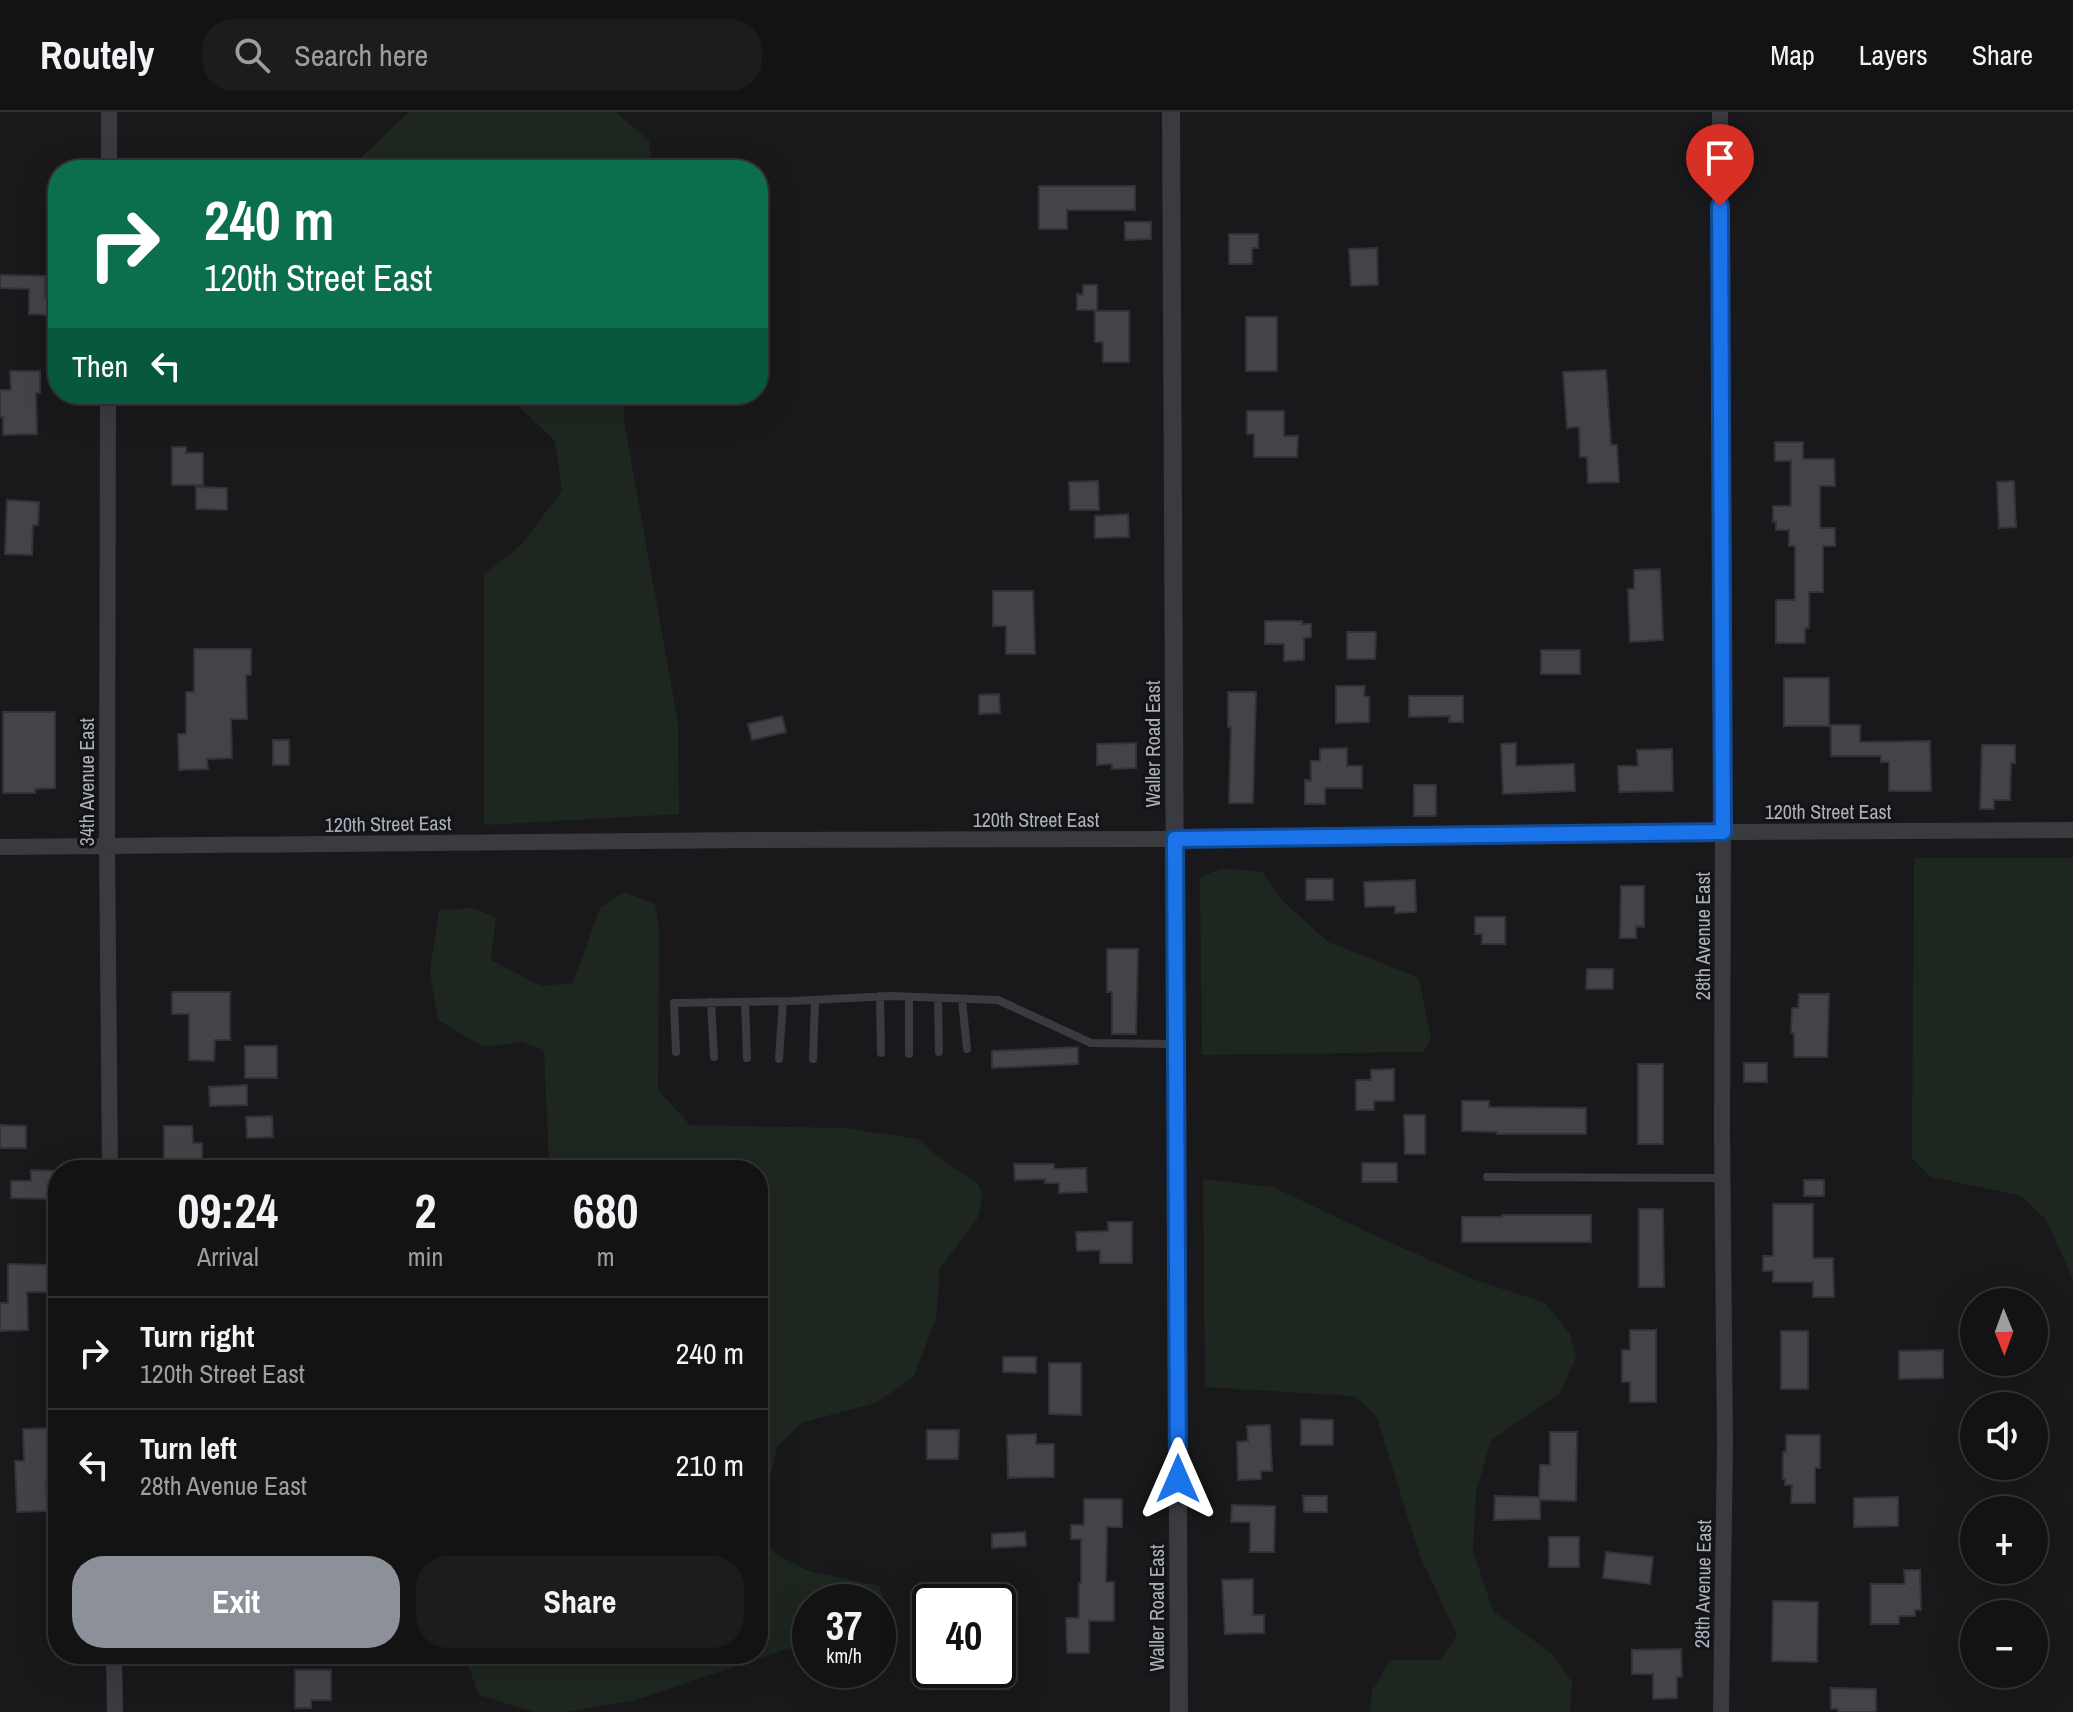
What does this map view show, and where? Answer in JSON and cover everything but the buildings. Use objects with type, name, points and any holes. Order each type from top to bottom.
[{"type":"street","points":[[109,112],[109,160]]},
{"type":"street","name":"Waller Road East","points":[[1171,112],[1179,1712]]},
{"type":"street","name":"28th Avenue East","points":[[1720,112],[1725,1445],[1721,1712]]},
{"type":"street","name":"34th Avenue East","points":[[108,404],[110,1160]]},
{"type":"street","name":"120th Street East","points":[[0,847],[2073,830]]},
{"type":"street","points":[[114,1664],[115,1712]]},
{"type":"lane","points":[[676,1052],[674,1003],[880,996],[998,1000],[1091,1043],[1176,1044]]},
{"type":"lane","points":[[880,996],[881,1053]]},
{"type":"lane","points":[[909,997],[909,1054]]},
{"type":"lane","points":[[938,998],[939,1052]]},
{"type":"lane","points":[[962,999],[967,1049]]},
{"type":"lane","points":[[813,1059],[815,1000]]},
{"type":"lane","points":[[779,1059],[783,1001]]},
{"type":"lane","points":[[711,1002],[714,1057]]},
{"type":"lane","points":[[745,1002],[747,1058]]},
{"type":"lane","points":[[1487,1177],[1722,1178]]},
{"type":"shaded area","points":[[409,112],[615,112],[649,140],[650,160],[359,160]]},
{"type":"shaded area","points":[[516,404],[625,404],[624,421],[678,723],[679,814],[484,825],[484,574],[521,545],[562,491],[555,441]]},
{"type":"shaded area","points":[[1914,858],[2073,858],[2073,1279],[2046,1220],[2022,1196],[1931,1177],[1912,1158]]},
{"type":"shaded area","points":[[1221,868],[1262,872],[1284,902],[1328,942],[1419,978],[1431,1039],[1423,1052],[1202,1055],[1200,878]]},
{"type":"shaded area","points":[[624,892],[655,904],[659,928],[658,1090],[690,1125],[845,1128],[918,1139],[978,1184],[983,1197],[977,1219],[940,1268],[936,1318],[914,1376],[876,1403],[803,1422],[778,1446],[768,1484],[768,1160],[549,1160],[544,1050],[522,1042],[484,1047],[438,1020],[430,971],[439,910],[474,908],[496,918],[491,960],[541,986],[573,983],[600,908]]},
{"type":"shaded area","points":[[1203,1179],[1273,1187],[1475,1280],[1545,1303],[1570,1334],[1576,1358],[1559,1394],[1491,1440],[1476,1493],[1473,1551],[1493,1611],[1551,1653],[1572,1682],[1570,1712],[1370,1712],[1372,1691],[1390,1660],[1441,1660],[1457,1635],[1420,1556],[1376,1415],[1354,1396],[1205,1387]]},
{"type":"shaded area","points":[[768,1542],[774,1553],[809,1571],[870,1584],[792,1584],[792,1647],[768,1655]]},
{"type":"shaded area","points":[[468,1664],[742,1664],[635,1700],[566,1712],[534,1712],[479,1695]]},
{"type":"route","points":[[1178,1479],[1175,839],[1723,832],[1720,206]]}]
